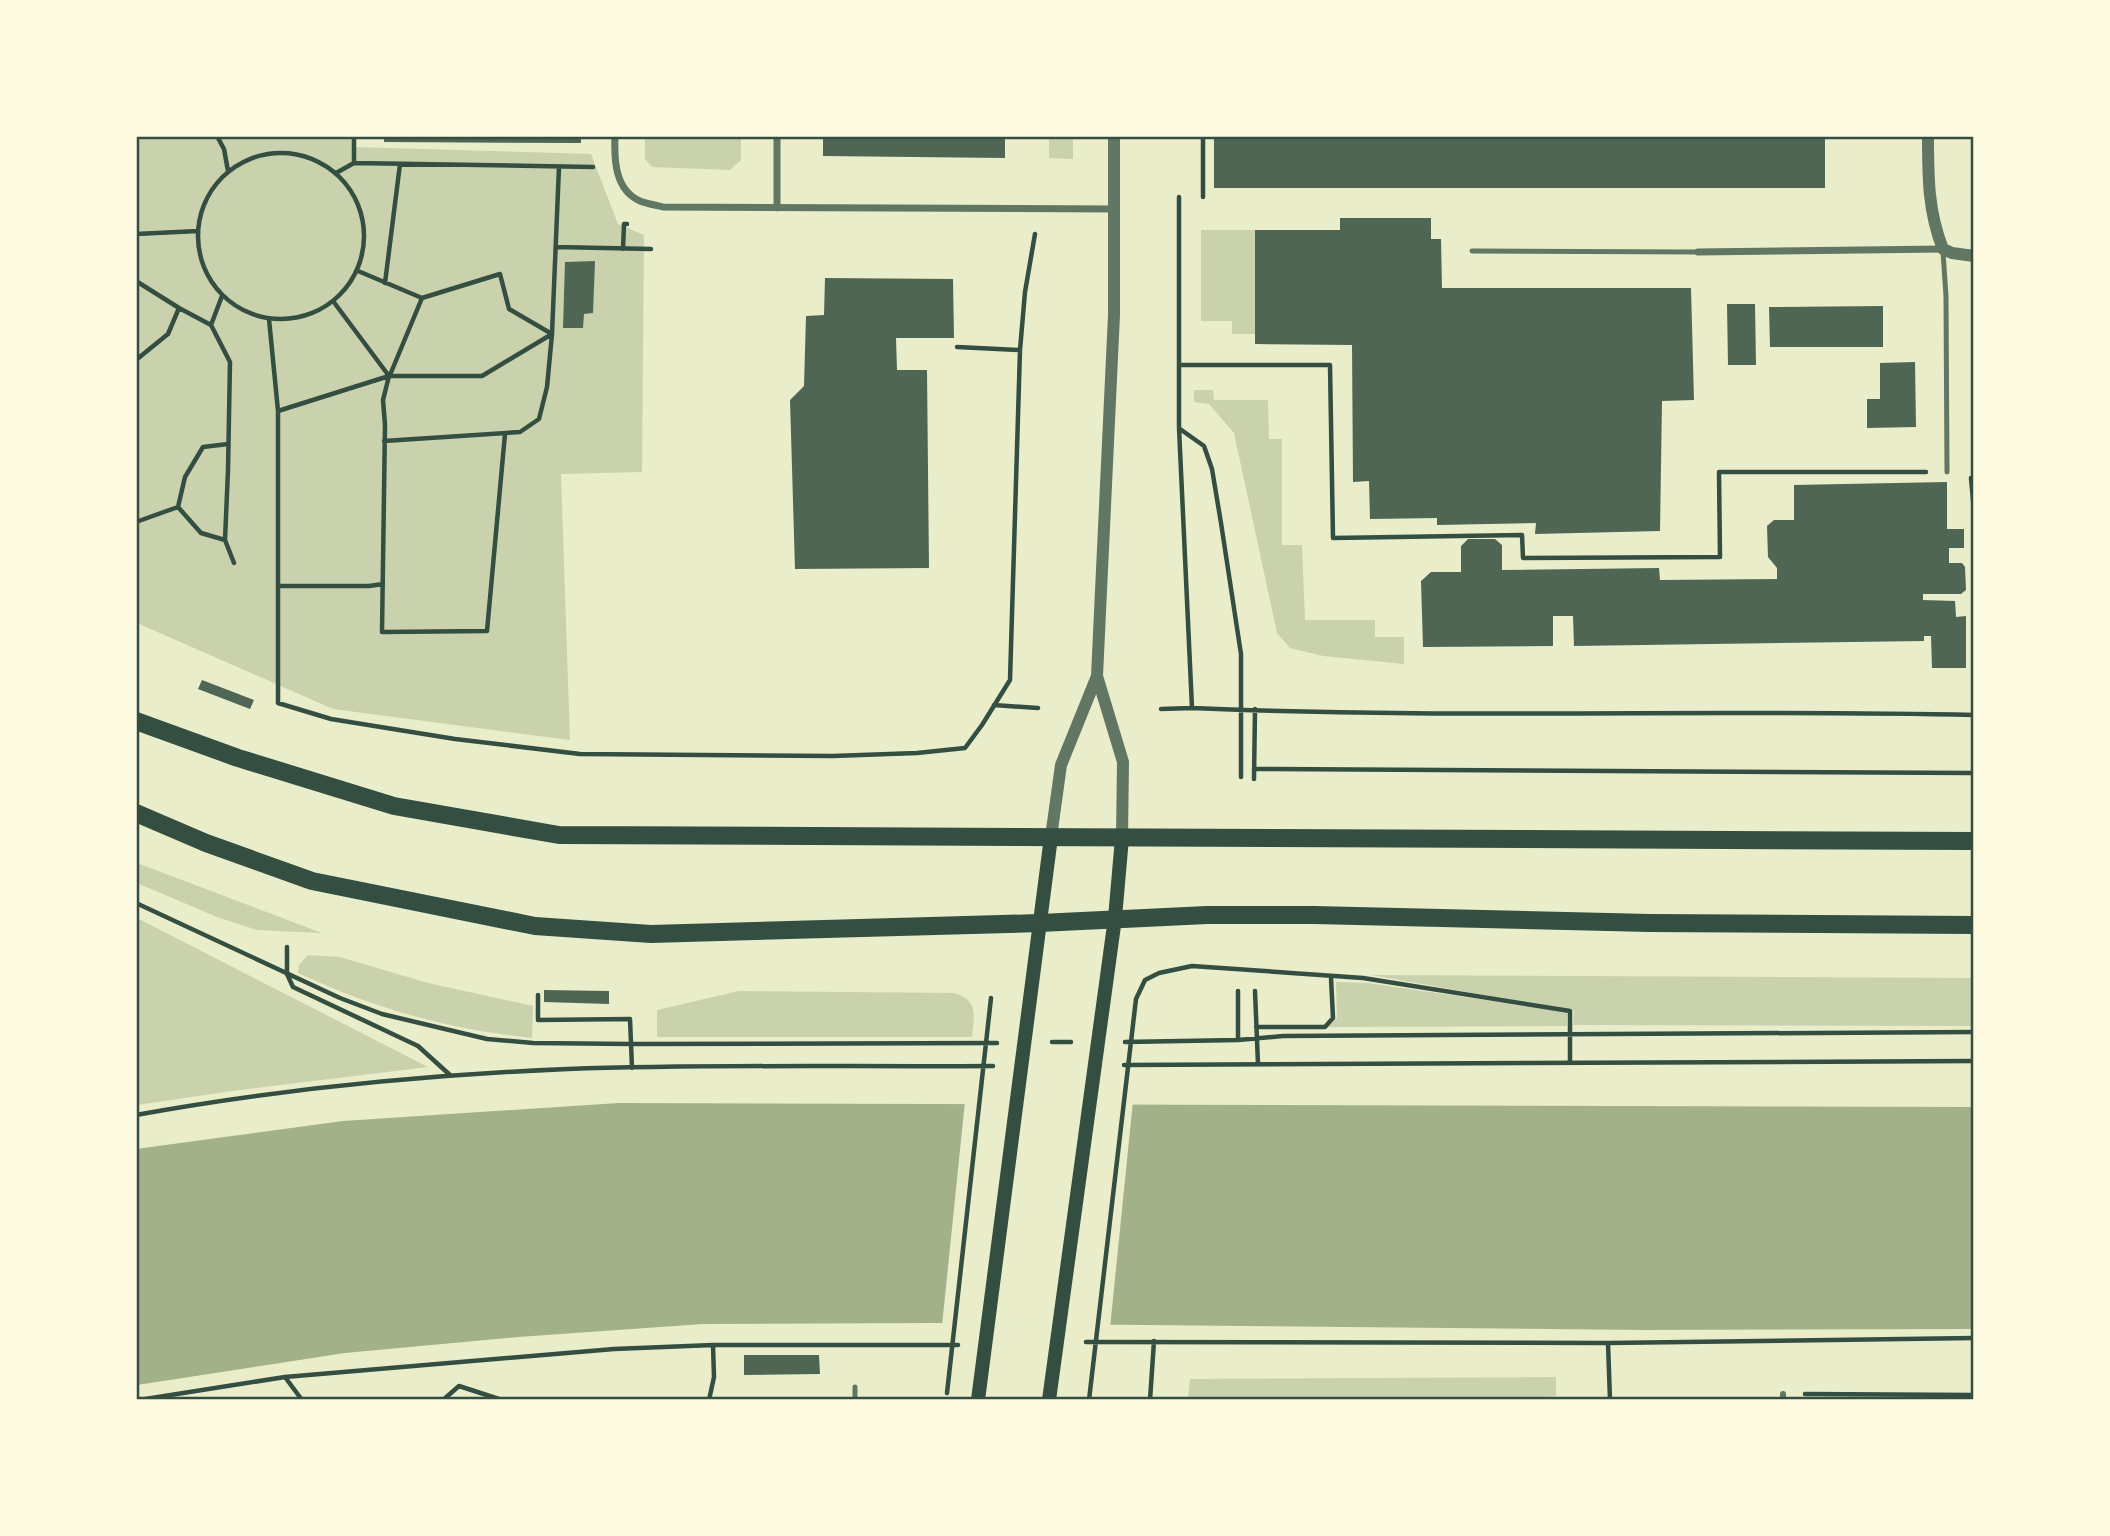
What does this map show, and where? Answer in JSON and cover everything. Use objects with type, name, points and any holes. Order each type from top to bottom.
[{"type":"main road","points":[[136,721],[239,758],[394,806],[559,835],[1973,841]]},
{"type":"main road","points":[[136,813],[206,843],[312,881],[535,926],[652,934],[1041,923],[1207,915],[1650,923],[1973,925]]},
{"type":"main road","points":[[978,1396],[1032,999],[1051,837]]},
{"type":"main road","points":[[1049,1397],[1115,918],[1122,838]]},
{"type":"street","points":[[615,136],[614,164],[622,186],[639,201],[663,207],[1114,209]]},
{"type":"street","points":[[776,136],[776,208]]},
{"type":"street","points":[[1051,837],[1061,765],[1097,676],[1113,327],[1114,136]]},
{"type":"street","points":[[1928,136],[1931,212],[1943,249]]},
{"type":"street","points":[[1698,252],[1943,249],[1973,256]]},
{"type":"street","points":[[1097,676],[1123,762],[1122,838]]},
{"type":"lane","points":[[1943,249],[1946,296],[1947,472]]},
{"type":"lane","points":[[1472,251],[1698,252]]},
{"type":"lane","points":[[855,1387],[855,1399]]},
{"type":"path","points":[[217,136],[224,149],[228,171]]},
{"type":"path","points":[[354,136],[354,163]]},
{"type":"path","points":[[1203,136],[1203,197]]},
{"type":"path","points":[[282,152],[310,158],[336,173],[354,194],[363,220],[365,246],[358,271],[343,294],[322,310],[297,319],[270,319],[244,311],[222,296],[206,275],[197,247],[199,219],[209,192],[228,171],[254,157],[282,152]]},
{"type":"path","points":[[336,173],[354,163],[593,167]]},
{"type":"path","points":[[385,283],[400,164]]},
{"type":"path","points":[[384,441],[520,432],[539,419],[547,387],[552,334],[559,167]]},
{"type":"path","points":[[1180,197],[1180,428],[1192,708]]},
{"type":"path","points":[[270,319],[278,411],[278,703],[331,719],[455,739],[579,754],[833,756],[965,748],[1010,680],[1020,350],[1037,209]]},
{"type":"path","points":[[623,249],[624,224],[633,224]]},
{"type":"path","points":[[136,234],[198,231]]},
{"type":"path","points":[[557,247],[652,250]]},
{"type":"path","points":[[358,271],[422,298],[500,274],[509,309],[552,334]]},
{"type":"path","points":[[136,281],[211,325],[230,362],[225,540],[234,563]]},
{"type":"path","points":[[211,325],[222,296]]},
{"type":"path","points":[[422,298],[389,376],[383,400],[383,632],[487,631],[505,434]]},
{"type":"path","points":[[333,301],[389,376]]},
{"type":"path","points":[[136,360],[168,334],[179,308]]},
{"type":"path","points":[[278,411],[389,376],[482,376],[552,334]]},
{"type":"path","points":[[957,347],[1020,350]]},
{"type":"path","points":[[1180,365],[1330,365],[1333,538],[1522,535],[1523,558],[1720,556],[1719,472],[1971,472],[1973,511]]},
{"type":"path","points":[[1180,428],[1204,446],[1212,469],[1241,654],[1241,777]]},
{"type":"path","points":[[178,507],[185,477],[203,447],[228,444]]},
{"type":"path","points":[[136,522],[178,507]]},
{"type":"path","points":[[178,507],[201,533],[225,540]]},
{"type":"path","points":[[278,586],[383,584]]},
{"type":"path","points":[[994,705],[1038,708]]},
{"type":"path","points":[[1161,709],[1973,715]]},
{"type":"path","points":[[1254,779],[1255,709]]},
{"type":"path","points":[[1254,769],[1973,773]]},
{"type":"path","points":[[136,903],[340,998],[383,1014],[487,1039],[533,1043],[631,1044],[998,1043]]},
{"type":"path","points":[[287,947],[287,974],[293,987],[418,1046],[451,1076]]},
{"type":"path","points":[[1090,1397],[1136,999],[1145,980],[1159,973],[1192,966],[1331,978],[1363,978],[1570,1011],[1570,1061]]},
{"type":"path","points":[[1256,1027],[1325,1027],[1333,1018],[1331,978]]},
{"type":"path","points":[[1238,991],[1238,1040]]},
{"type":"path","points":[[1255,991],[1258,1064]]},
{"type":"path","points":[[538,995],[538,1020],[630,1019],[632,1068]]},
{"type":"path","points":[[947,1393],[991,998]]},
{"type":"path","points":[[1117,1042],[1238,1040],[1283,1035],[1973,1032]]},
{"type":"path","points":[[1051,1042],[1077,1042]]},
{"type":"path","points":[[1119,1065],[1973,1061]]},
{"type":"path","points":[[136,1115],[295,1091],[451,1076],[632,1068],[993,1066]]},
{"type":"path","points":[[1150,1399],[1154,1340]]},
{"type":"path","points":[[1608,1343],[1610,1399]]},
{"type":"path","points":[[709,1399],[714,1377],[713,1345]]},
{"type":"path","points":[[285,1377],[302,1399]]},
{"type":"path","points":[[443,1399],[459,1386],[502,1399]]},
{"type":"path","points":[[1783,1397],[1973,1395]]},
{"type":"shaded area","points":[[352,136],[353,147],[591,154],[618,224],[644,235],[642,472],[561,474],[570,740],[333,709],[137,623],[137,137]]},
{"type":"shaded area","points":[[645,137],[741,137],[741,160],[730,170],[652,167],[645,159]]},
{"type":"shaded area","points":[[1049,137],[1073,137],[1073,159],[1049,158]]},
{"type":"shaded area","points":[[1201,230],[1255,230],[1255,334],[1232,334],[1232,321],[1201,321]]},
{"type":"shaded area","points":[[1194,390],[1213,390],[1214,400],[1268,400],[1269,439],[1282,439],[1282,545],[1302,545],[1305,620],[1375,620],[1375,637],[1404,637],[1404,664],[1323,656],[1290,648],[1277,633],[1234,433],[1209,404],[1194,402]]},
{"type":"shaded area","points":[[137,863],[322,933],[257,930],[217,917],[137,883]]},
{"type":"shaded area","points":[[137,918],[428,1067],[137,1105]]},
{"type":"shaded area","points":[[308,955],[340,957],[428,983],[533,1006],[532,1038],[441,1023],[356,997],[298,973],[299,965]]},
{"type":"shaded area","points":[[1371,975],[1973,978],[1973,1026],[1573,1025],[1574,1011]]},
{"type":"shaded area","points":[[1336,982],[1368,983],[1567,1012],[1567,1026],[1328,1027],[1337,1018]]},
{"type":"shaded area","points":[[739,991],[954,993],[971,1004],[974,1016],[972,1037],[657,1037],[657,1010]]},
{"type":"shaded area","points":[[619,1103],[1973,1107],[1973,1329],[1642,1330],[931,1323],[703,1324],[345,1353],[137,1385],[136,1149],[343,1121]]},
{"type":"shaded area","points":[[1556,1377],[1556,1396],[1489,1400],[1188,1399],[1190,1379]]},
{"type":"pier","points":[[965,1101],[1133,1101],[1110,1328],[942,1326]]},
{"type":"building","points":[[384,136],[581,136],[581,143],[384,142]]},
{"type":"building","points":[[823,136],[1005,136],[1005,158],[823,156]]},
{"type":"building","points":[[1214,136],[1825,136],[1825,188],[1214,188]]},
{"type":"building","points":[[1340,218],[1431,218],[1431,239],[1441,239],[1442,288],[1691,288],[1694,400],[1662,401],[1660,531],[1535,534],[1536,523],[1437,525],[1437,518],[1370,519],[1369,481],[1353,482],[1352,345],[1255,344],[1255,230],[1340,230]]},
{"type":"building","points":[[595,261],[593,313],[584,314],[583,328],[563,328],[565,262]]},
{"type":"building","points":[[825,278],[953,279],[954,338],[896,338],[897,370],[927,370],[929,568],[795,569],[790,400],[804,386],[806,316],[824,315]]},
{"type":"building","points":[[1727,304],[1755,304],[1756,365],[1728,365]]},
{"type":"building","points":[[1883,306],[1883,347],[1770,347],[1769,307]]},
{"type":"building","points":[[1915,362],[1916,427],[1867,428],[1867,399],[1880,399],[1880,363]]},
{"type":"building","points":[[1947,482],[1947,529],[1964,529],[1964,548],[1949,548],[1949,563],[1962,563],[1965,567],[1966,590],[1961,594],[1923,594],[1923,600],[1955,601],[1956,617],[1966,616],[1966,668],[1932,668],[1931,636],[1924,636],[1924,641],[1574,646],[1573,616],[1553,616],[1553,646],[1423,647],[1421,581],[1431,572],[1461,572],[1461,546],[1468,539],[1495,539],[1502,545],[1502,570],[1659,568],[1660,580],[1777,579],[1777,568],[1768,557],[1767,526],[1774,520],[1794,520],[1794,485]]},
{"type":"building","points":[[202,680],[254,700],[250,709],[198,689]]},
{"type":"building","points":[[544,990],[609,991],[609,1004],[544,1002]]},
{"type":"building","points":[[744,1355],[819,1355],[820,1374],[744,1375]]}]
